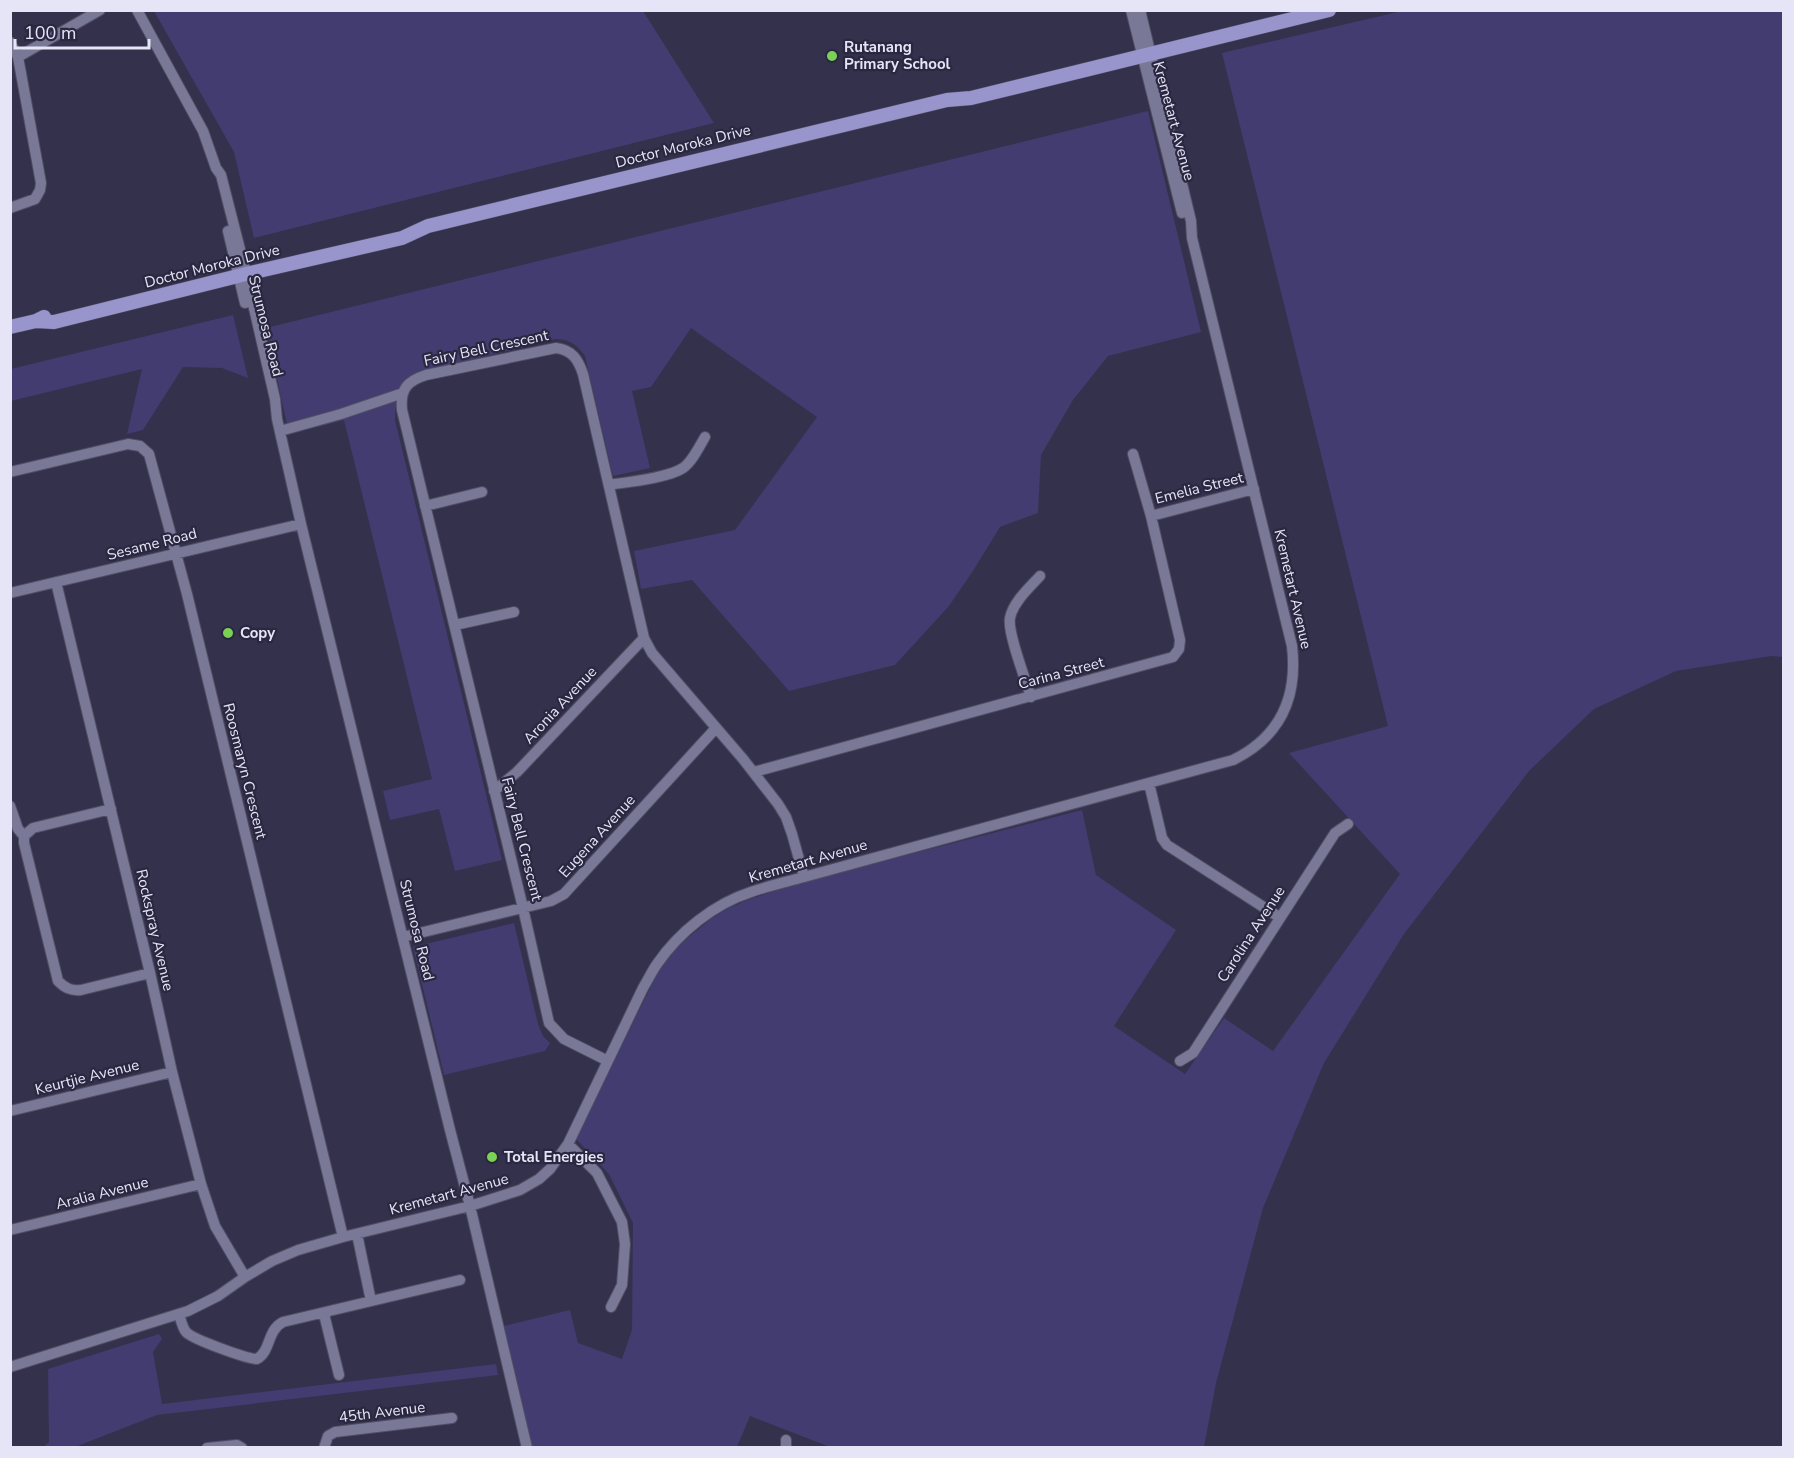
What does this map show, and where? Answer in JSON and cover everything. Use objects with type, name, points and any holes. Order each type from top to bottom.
[{"type":"main road","name":"Doctor Moroka Drive","points":[[1145,51],[1294,10]]},
{"type":"main road","name":"Doctor Moroka Drive","points":[[10,327],[36,321],[49,315],[241,270],[408,227],[428,226],[947,100],[961,92],[1329,10]]},
{"type":"street","points":[[18,57],[100,10]]},
{"type":"street","name":"Strumosa Road","points":[[137,10],[203,130],[216,168],[217,184],[275,399],[277,419],[301,524],[470,1206],[527,1448]]},
{"type":"street","name":"Kremetart Avenue","points":[[10,1367],[205,1304],[245,1277],[285,1255],[357,1233],[470,1206],[520,1190],[539,1179],[559,1159],[568,1144],[656,964],[684,934],[723,904],[749,892],[1233,760],[1245,754],[1275,728],[1293,685],[1292,646],[1192,238],[1191,221],[1145,51],[1131,10]]},
{"type":"street","name":"Kremetart Avenue","points":[[1140,10],[1145,51]]},
{"type":"street","points":[[10,42],[18,57],[41,183],[35,199],[10,208]]},
{"type":"street","name":"Fairy Bell Crescent","points":[[608,1061],[564,1039],[549,1023],[402,410],[403,393],[411,382],[426,375],[556,348],[564,349],[577,359],[644,638],[652,653],[778,804],[792,834],[804,877]]},
{"type":"street","points":[[280,431],[403,393]]},
{"type":"street","points":[[609,485],[681,470],[705,438]]},
{"type":"street","name":"Roosmaryn Crescent","points":[[10,472],[118,445],[140,446],[149,454],[190,606],[343,1237]]},
{"type":"street","name":"Carina Street","points":[[753,772],[1170,659],[1178,651],[1180,640],[1151,516],[1133,454]]},
{"type":"street","name":"Emelia Street","points":[[1151,516],[1254,489]]},
{"type":"street","points":[[425,506],[482,492]]},
{"type":"street","name":"Sesame Road","points":[[10,593],[301,524]]},
{"type":"street","points":[[1031,697],[1011,633],[1010,618],[1017,604],[1041,576]]},
{"type":"street","name":"Rockspray Avenue","points":[[56,582],[172,1072],[201,1184],[215,1226],[245,1277]]},
{"type":"street","points":[[455,625],[514,612]]},
{"type":"street","name":"Aronia Avenue","points":[[494,791],[517,772],[644,638]]},
{"type":"street","name":"Eugena Avenue","points":[[403,937],[551,901],[564,894],[716,728]]},
{"type":"street","points":[[1149,783],[1162,838],[1167,845],[1279,917]]},
{"type":"street","points":[[10,806],[18,829],[24,836]]},
{"type":"street","points":[[111,809],[37,826],[24,836],[24,843],[58,981],[70,990],[81,990],[150,973]]},
{"type":"street","name":"Carolina Avenue","points":[[1180,1061],[1193,1053],[1335,833],[1348,824]]},
{"type":"street","name":"Keurtjie Avenue","points":[[10,1111],[172,1072]]},
{"type":"street","points":[[568,1144],[597,1173],[622,1222],[625,1244],[622,1284],[611,1307]]},
{"type":"street","name":"Aralia Avenue","points":[[10,1230],[201,1184]]},
{"type":"street","points":[[357,1233],[371,1301]]},
{"type":"street","points":[[179,1314],[183,1328],[190,1335],[246,1357],[257,1359],[264,1355],[274,1329],[279,1324],[460,1280]]},
{"type":"street","points":[[324,1314],[339,1375]]},
{"type":"street","name":"45th Avenue","points":[[324,1448],[328,1436],[335,1432],[452,1419]]},
{"type":"street","points":[[207,1448],[237,1445],[242,1448]]},
{"type":"shaded area","points":[[154,11],[643,11],[714,123],[254,238],[234,152]]},
{"type":"shaded area","points":[[1402,11],[1783,11],[1783,657],[1771,656],[1676,671],[1594,709],[1529,771],[1404,934],[1324,1063],[1263,1208],[1216,1383],[1204,1447],[830,1447],[750,1416],[737,1447],[532,1447],[504,1326],[570,1310],[578,1343],[622,1359],[632,1330],[633,1223],[609,1174],[576,1139],[660,968],[679,945],[711,919],[750,899],[805,881],[1082,810],[1096,875],[1176,930],[1114,1026],[1185,1074],[1224,1018],[1273,1051],[1400,874],[1289,753],[1388,726],[1222,53]]},
{"type":"shaded area","points":[[1148,111],[1201,332],[1108,356],[1073,400],[1041,455],[1038,513],[1000,527],[949,606],[895,665],[789,691],[692,580],[641,589],[634,551],[735,530],[817,417],[691,328],[651,387],[632,391],[650,468],[613,476],[585,356],[572,343],[555,339],[414,374],[398,394],[395,420],[502,860],[455,871],[439,809],[390,820],[383,791],[432,779],[344,420],[289,434],[266,328]]},
{"type":"shaded area","points":[[233,315],[248,378],[222,368],[183,367],[143,430],[127,434],[142,369],[11,401],[11,369]]},
{"type":"shaded area","points":[[514,923],[538,1024],[543,1036],[550,1043],[545,1051],[444,1075],[413,947]]},
{"type":"shaded area","points":[[159,1334],[162,1339],[153,1352],[162,1404],[496,1364],[498,1375],[157,1415],[75,1447],[43,1447],[49,1442],[48,1369]]},
{"type":"place","name":"Rutanang Primary School","points":[[832,56]]},
{"type":"place","name":"Copy","points":[[228,633]]},
{"type":"place","name":"Total Energies","points":[[492,1157]]}]
